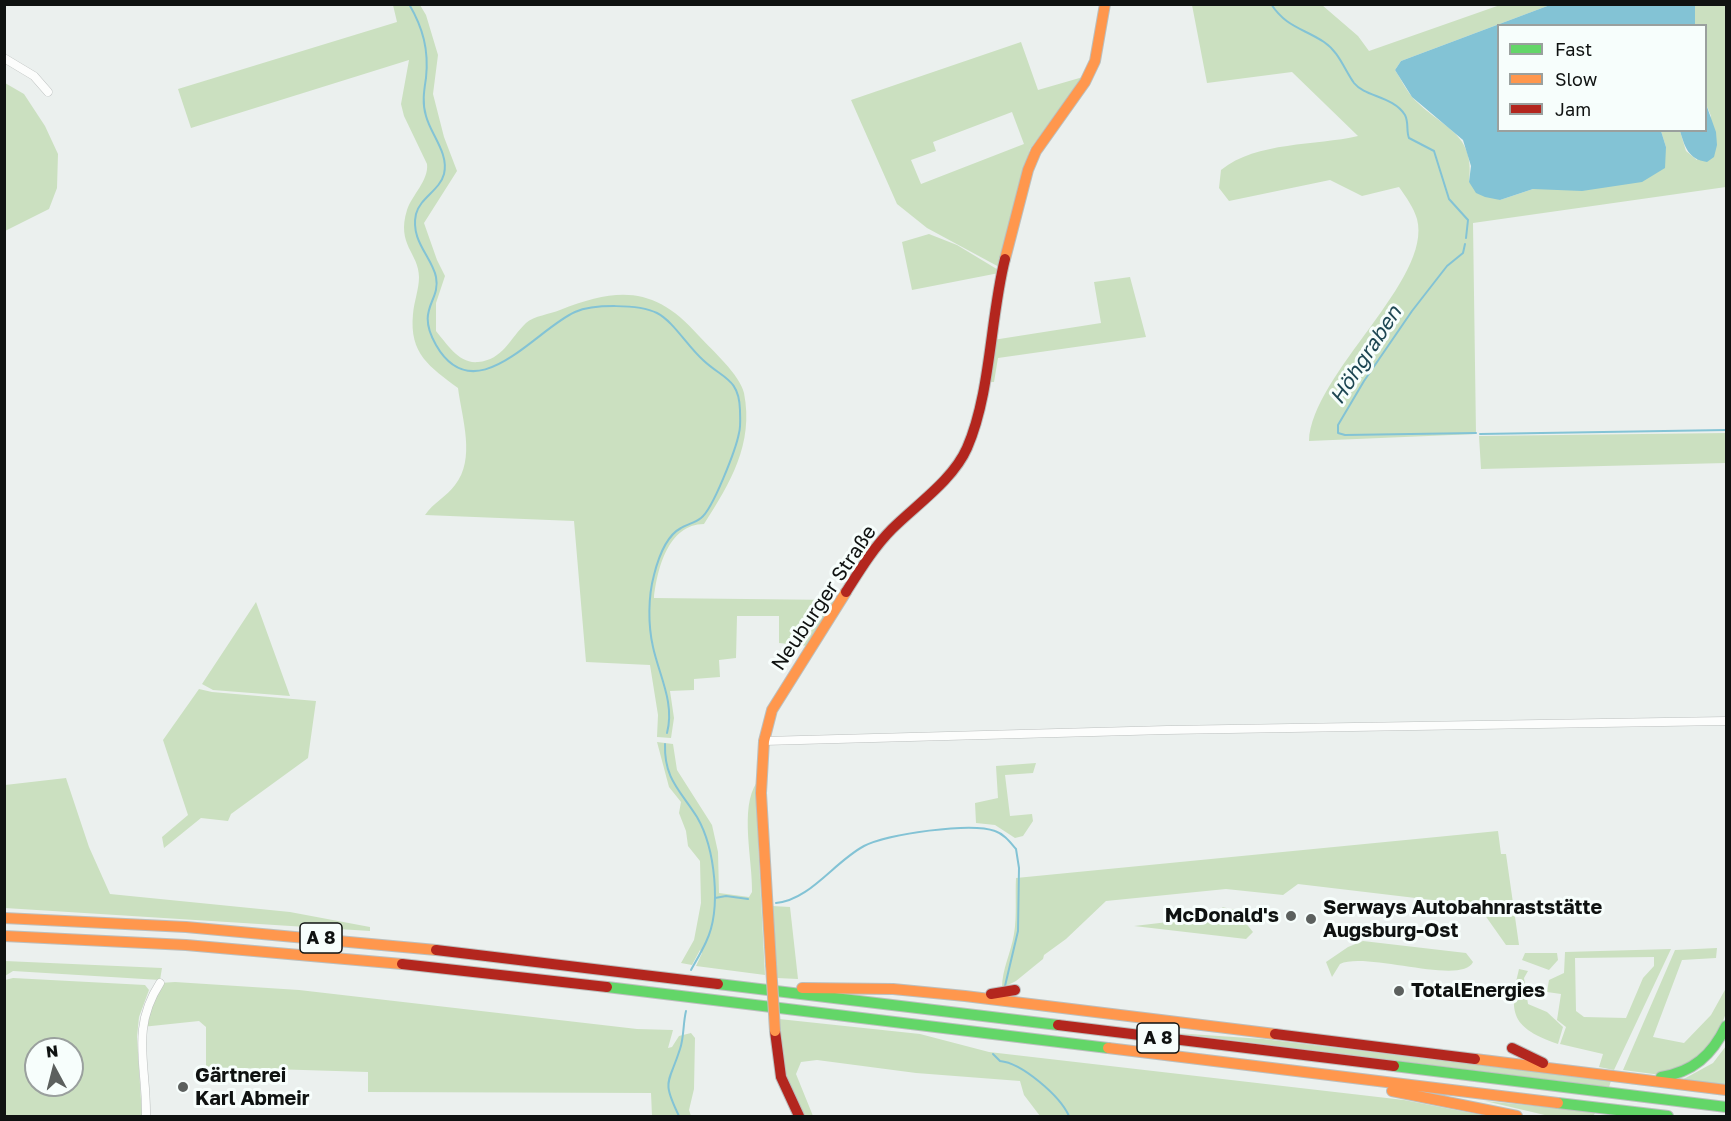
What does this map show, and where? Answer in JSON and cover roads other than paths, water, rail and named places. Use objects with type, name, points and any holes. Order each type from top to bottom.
[{"type":"main road","name":"Neuburger Straße","points":[[799,1116],[785,1090],[778,1062],[771,964],[761,793],[764,741],[772,710],[864,563],[891,530],[937,488],[966,450],[977,416],[1002,271],[1028,170],[1036,150],[1085,82],[1095,61],[1105,4]]},
{"type":"main road","name":"A 8","points":[[4,918],[186,927],[358,942],[1726,1107]]},
{"type":"main road","name":"A 8","points":[[4,936],[186,945],[438,968],[1668,1116]]},
{"type":"main road","points":[[766,990],[852,987],[965,996],[1726,1090]]},
{"type":"main road","points":[[965,996],[978,993],[997,994],[1015,990]]},
{"type":"main road","points":[[1632,1078],[1671,1076],[1688,1071],[1708,1057],[1726,1026]]},
{"type":"main road","points":[[1512,1048],[1559,1069]]},
{"type":"main road","points":[[1317,1074],[1516,1116]]},
{"type":"street","points":[[4,58],[34,76],[48,92]]},
{"type":"street","points":[[764,741],[1167,730],[1726,721]]},
{"type":"street","points":[[146,1116],[142,1027],[146,1008],[160,982]]},
{"type":"water","points":[[1550,5],[1695,5],[1695,24],[1499,24]]},
{"type":"water","points":[[1497,25],[1497,132],[1661,132],[1666,147],[1665,168],[1642,182],[1582,191],[1533,189],[1500,200],[1485,197],[1476,193],[1469,182],[1471,166],[1463,140],[1412,97],[1395,70],[1401,61]]},
{"type":"water","points":[[1707,107],[1716,132],[1717,145],[1714,157],[1707,162],[1695,158],[1686,147],[1680,132],[1707,132]]},
{"type":"waterway","points":[[409,4],[418,22],[426,49],[425,111],[428,123],[442,151],[445,166],[442,180],[418,208],[415,224],[419,241],[436,277],[437,286],[428,314],[430,332],[436,345],[452,364],[469,371],[487,369],[506,360],[559,321],[583,309],[604,306],[639,308],[663,317],[697,355],[729,380],[737,391],[740,430],[712,503],[699,520],[683,527],[671,536],[663,548],[652,584],[649,611],[650,630],[668,700],[667,733]]},
{"type":"waterway","name":"Höhgraben","points":[[1271,4],[1289,23],[1329,46],[1359,88],[1400,109],[1406,118],[1409,138],[1434,151],[1449,199],[1468,220],[1466,238]]},
{"type":"waterway","name":"Höhgraben","points":[[1465,244],[1463,253],[1447,266],[1412,311],[1364,381],[1338,425],[1338,433],[1345,435],[1476,433]]},
{"type":"waterway","name":"Höhgraben","points":[[1480,434],[1726,430]]},
{"type":"waterway","points":[[665,744],[665,756],[670,775],[697,817],[712,861],[714,913],[711,928],[691,970]]},
{"type":"waterway","points":[[776,903],[800,895],[853,853],[875,842],[891,837],[949,829],[968,828],[995,831],[1004,836],[1016,849],[1019,868],[1018,931],[1005,986]]},
{"type":"waterway","points":[[715,898],[726,896],[748,899]]},
{"type":"waterway","points":[[679,1116],[670,1095],[669,1082],[681,1045],[686,1011]]},
{"type":"waterway","points":[[993,1054],[1000,1061],[1009,1063],[1029,1074],[1049,1090],[1069,1116]]},
{"type":"place","name":"McDonald's","points":[[1291,916]]},
{"type":"place","name":"Serways Autobahnraststätte Augsburg-Ost","points":[[1311,919]]},
{"type":"place","name":"TotalEnergies","points":[[1399,991]]},
{"type":"place","name":"Gärtnerei Karl Abmeir","points":[[183,1087]]}]
